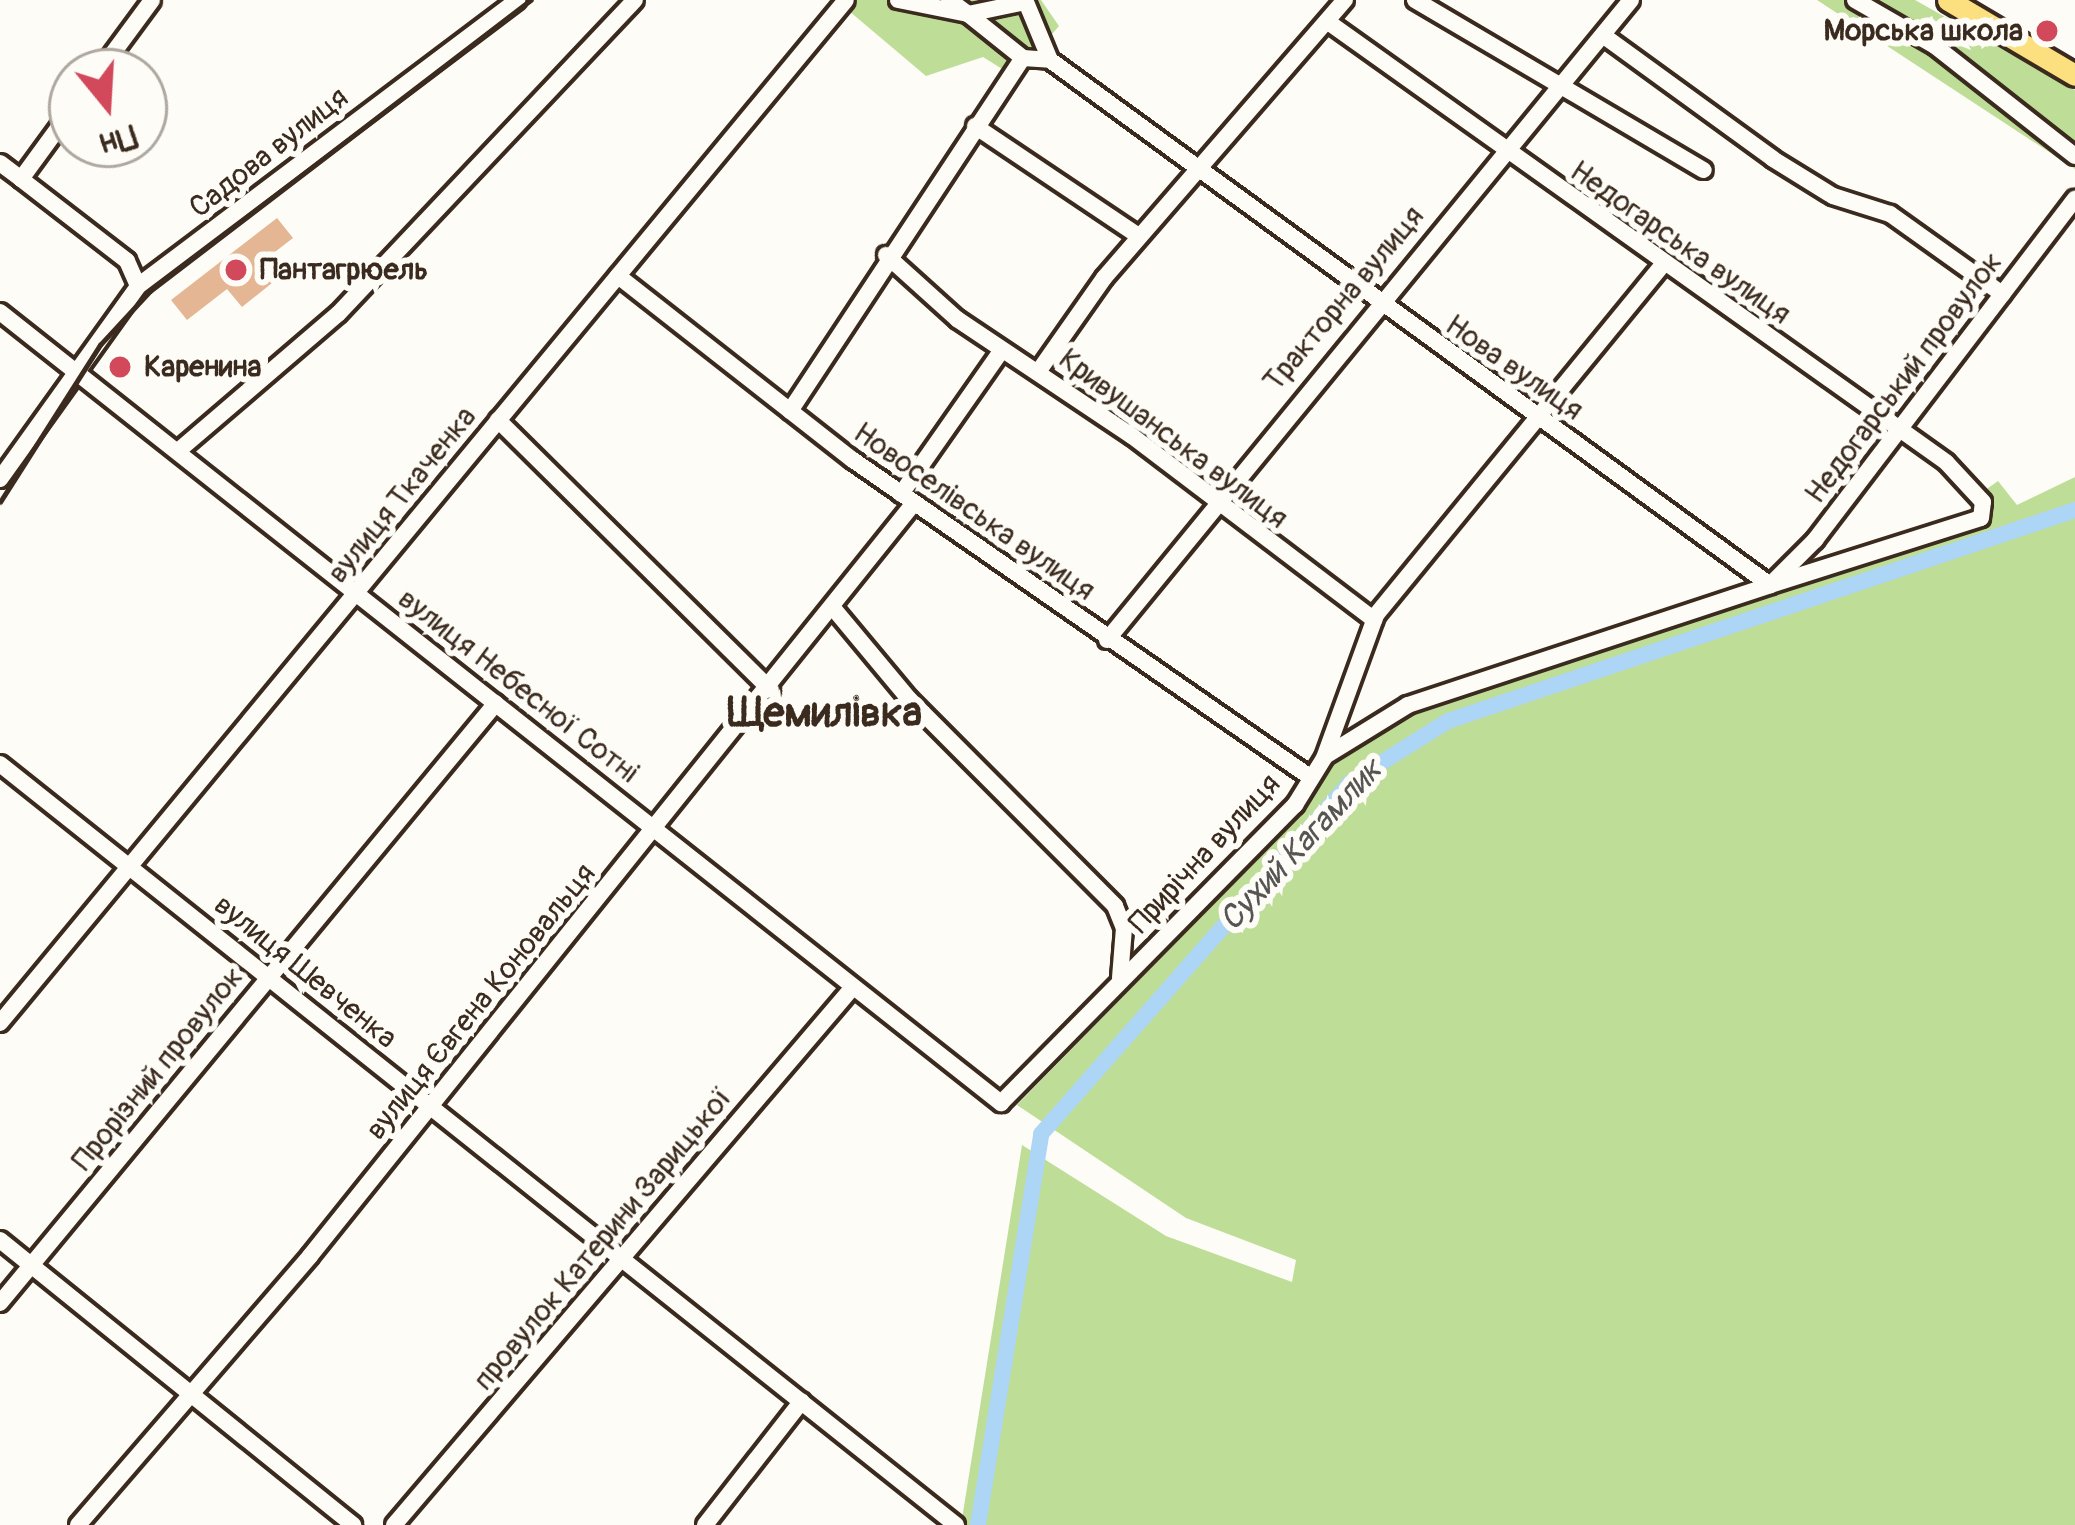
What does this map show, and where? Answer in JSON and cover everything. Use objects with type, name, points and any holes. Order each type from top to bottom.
[{"type":"main road","points":[[1948,0],[2075,76]]},
{"type":"street","points":[[117,48],[152,0]]},
{"type":"street","name":"Садова вулиця","points":[[0,478],[74,368],[137,286],[517,0]]},
{"type":"street","points":[[178,451],[338,314],[635,0]]},
{"type":"street","name":"вулиця Ткаченка","points":[[0,1023],[846,0]]},
{"type":"street","points":[[898,0],[970,7],[1023,58],[1050,60],[1027,1],[998,13],[949,0]]},
{"type":"street","points":[[1039,372],[1139,236],[1345,0]]},
{"type":"street","points":[[1415,0],[1704,170]]},
{"type":"street","name":"Тракторна вулиця","points":[[1107,640],[1374,303],[1630,0]]},
{"type":"street","points":[[1855,0],[1935,46],[2075,156]]},
{"type":"street","name":"Недогарська вулиця","points":[[1328,22],[1661,267],[1971,482],[1981,518],[1770,585]]},
{"type":"street","points":[[1604,36],[1793,171],[1890,214],[2002,294]]},
{"type":"street","points":[[790,411],[886,255],[1023,58]]},
{"type":"street","name":"Нова вулиця","points":[[1050,60],[1374,303],[1539,416],[1770,585]]},
{"type":"street","points":[[975,125],[1139,236]]},
{"type":"street","points":[[21,179],[48,142]]},
{"type":"street","points":[[0,163],[127,261],[137,286]]},
{"type":"street","name":"Недогарський провулок","points":[[1770,585],[1897,431],[2075,199]]},
{"type":"street","name":"Кривушанська вулиця","points":[[886,255],[1002,350],[1039,372],[1374,620]]},
{"type":"street","name":"Прирічна вулиця","points":[[1001,1103],[1259,843],[1324,758],[1374,620],[1661,267]]},
{"type":"street","name":"Новоселівська вулиця","points":[[618,276],[908,498],[1310,777]]},
{"type":"street","name":"вулиця Небесної Сотні","points":[[0,312],[1001,1103]]},
{"type":"street","name":"вулиця Євгена Коновальця","points":[[78,1525],[771,690],[834,609],[1002,350]]},
{"type":"street","points":[[498,420],[771,690]]},
{"type":"street","points":[[1324,758],[1408,705],[1770,585]]},
{"type":"street","points":[[834,609],[909,699],[1115,906],[1124,928],[1120,978]]},
{"type":"street","name":"Прорізний провулок","points":[[0,1303],[496,703]]},
{"type":"street","name":"вулиця Шевченка","points":[[0,764],[429,1106],[625,1255],[956,1525]]},
{"type":"street","name":"провулок Катерини Зарицької","points":[[394,1525],[853,987]]},
{"type":"street","points":[[0,1240],[352,1525]]},
{"type":"street","points":[[705,1525],[802,1401]]},
{"type":"green space","points":[[836,0],[1041,0],[1059,26],[1015,77],[983,57],[926,76]]},
{"type":"green space","points":[[1817,0],[1915,0],[2075,90],[2075,169]]},
{"type":"green space","points":[[2075,477],[2075,1525],[961,1525],[1022,1145],[1166,1236],[1292,1282],[1296,1260],[1186,1218],[1017,1105],[1234,883],[1343,752],[1441,701],[1987,522],[1984,491],[1998,481],[2017,505]]},
{"type":"building","name":"Пантагрюель","points":[[277,218],[293,238],[258,265],[272,283],[242,307],[227,289],[187,320],[171,300]]},
{"type":"waterway","name":"Сухий Кагамлик","points":[[978,1525],[1041,1134],[1349,783],[1448,721],[2075,510]]},
{"type":"railway","points":[[0,502],[100,345],[150,291],[531,0]]},
{"type":"place","name":"Морська школа","points":[[2047,31]]},
{"type":"place","name":"Пантагрюель","points":[[236,270]]},
{"type":"place","name":"Каренина","points":[[120,367]]},
{"type":"district","name":"Щемилівка","points":[[824,713]]}]
